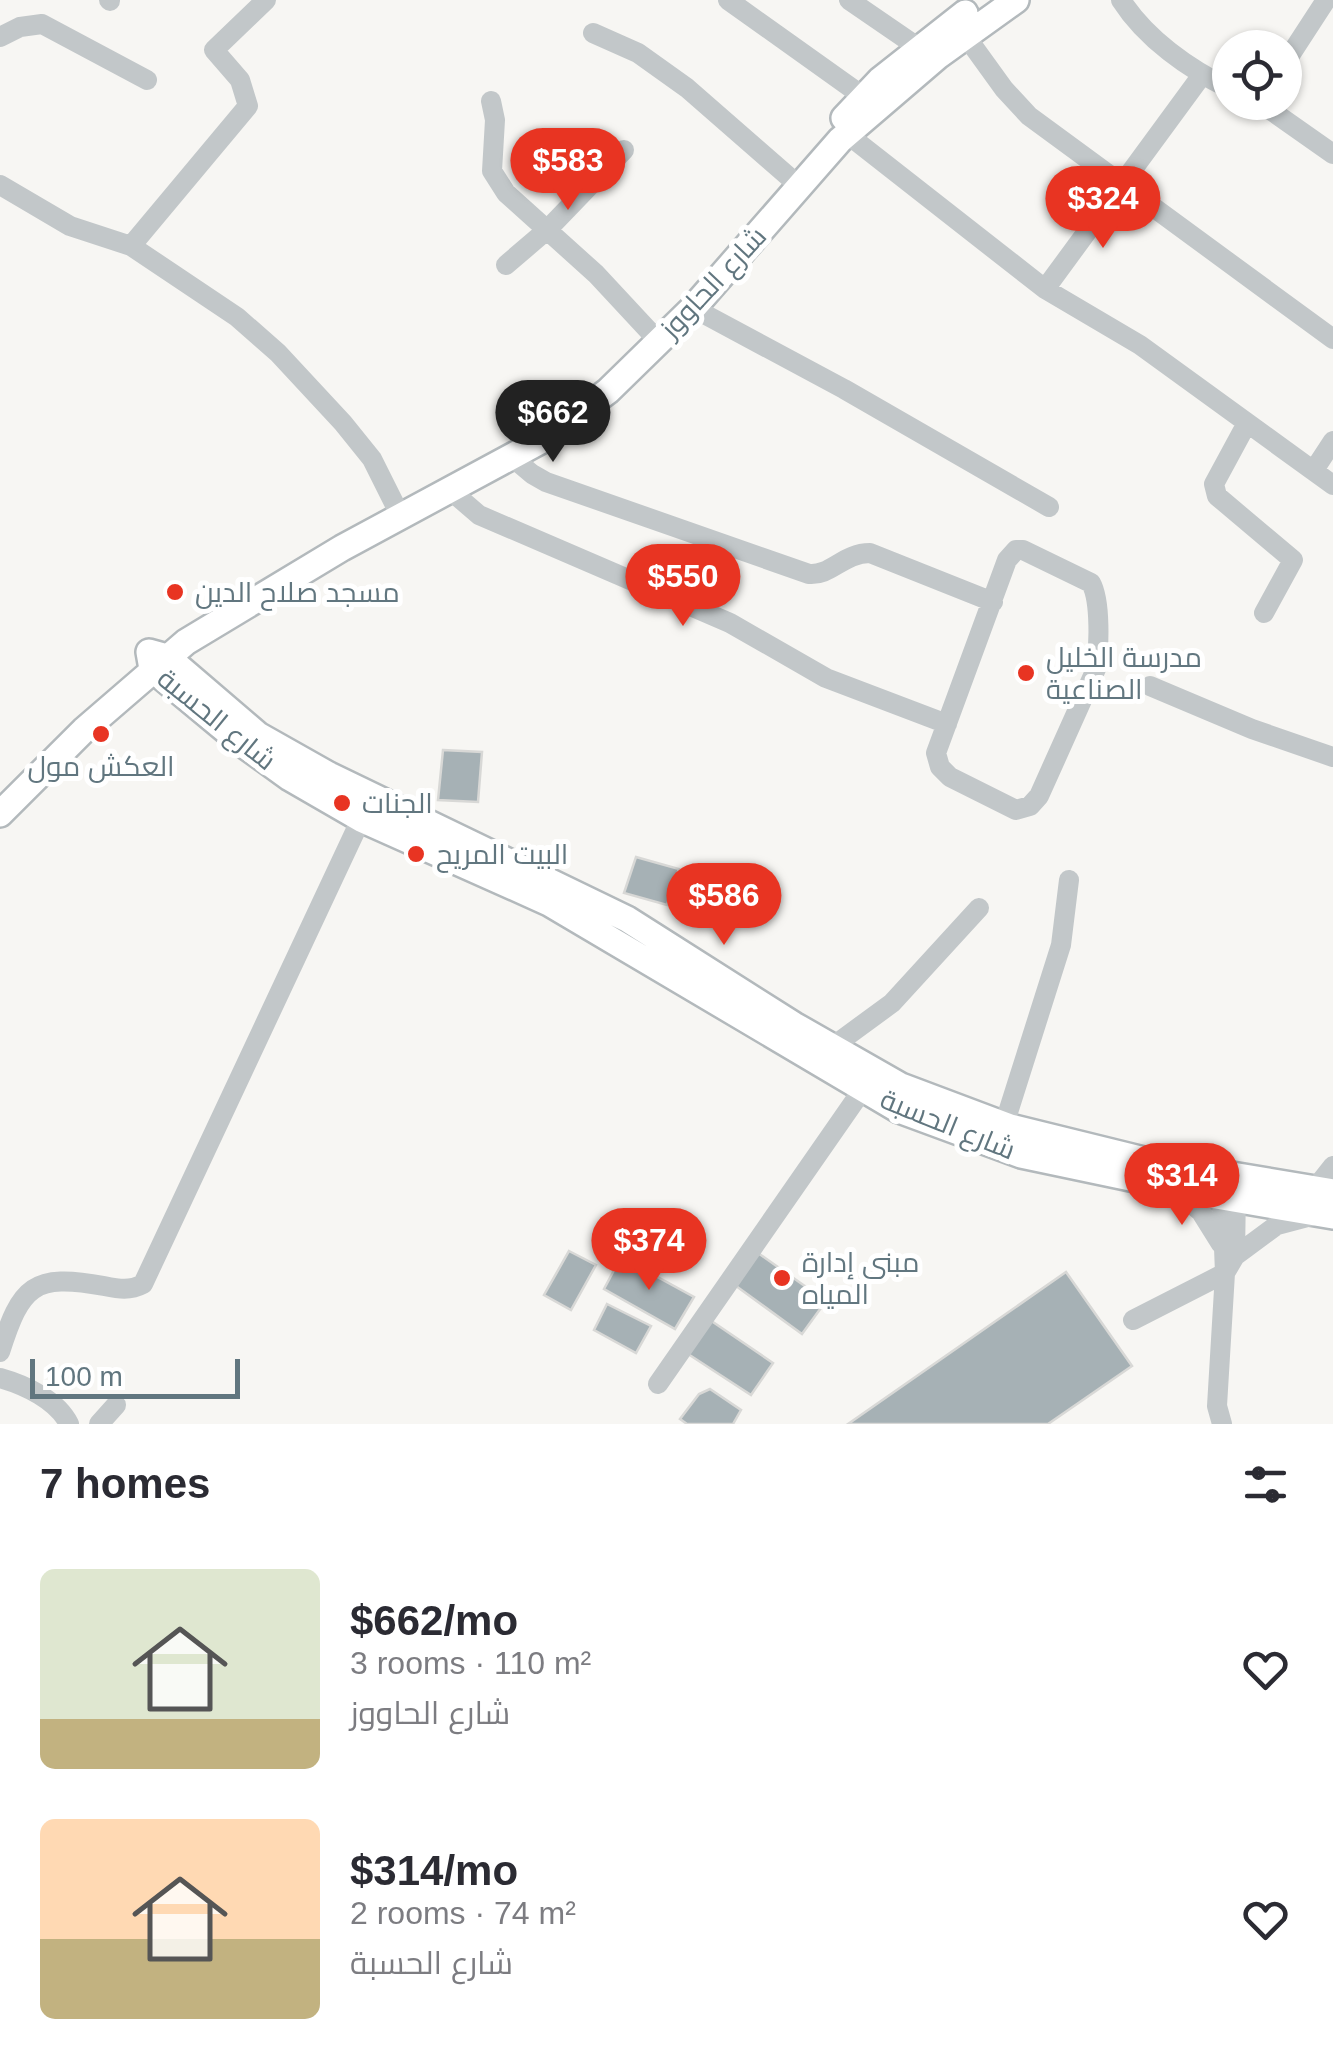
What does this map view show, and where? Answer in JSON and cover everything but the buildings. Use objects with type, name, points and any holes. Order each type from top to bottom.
[{"type":"main road","name":"شارع الحاووز","points":[[0,814],[156,659],[171,633],[571,406],[608,375],[864,97],[919,48],[986,0]]},
{"type":"main road","name":"شارع الحاووز","points":[[0,794],[156,659],[236,609],[574,420],[693,308],[847,134],[965,34],[1016,0]]},
{"type":"main road","name":"شارع الحسبة","points":[[156,659],[240,742],[290,778],[361,819],[549,903],[899,1110],[1022,1155],[1171,1186],[1326,1203]]},
{"type":"main road","name":"شارع الحسبة","points":[[156,659],[258,735],[329,775],[627,919],[901,1086],[1004,1125],[1148,1161],[1232,1191]]},
{"type":"street","points":[[131,246],[248,106],[240,80],[214,50],[266,0]]},
{"type":"street","points":[[728,0],[864,97]]},
{"type":"street","points":[[849,0],[919,48]]},
{"type":"street","points":[[1121,0],[1151,36],[1212,80]]},
{"type":"street","points":[[1302,37],[1326,0],[1333,5]]},
{"type":"street","points":[[0,37],[20,27],[42,24],[147,80]]},
{"type":"street","points":[[593,34],[638,53],[671,76],[789,177]]},
{"type":"street","points":[[965,34],[1004,89],[1029,116],[1333,339]]},
{"type":"street","points":[[1045,289],[1202,75]]},
{"type":"street","points":[[491,101],[495,120],[492,171],[506,193],[548,229],[649,331]]},
{"type":"street","points":[[1284,120],[1333,154]]},
{"type":"street","points":[[847,134],[1045,289],[1140,345],[1333,485]]},
{"type":"street","points":[[506,265],[548,229],[624,150]]},
{"type":"street","points":[[0,185],[70,226],[131,246],[237,317],[278,353],[372,459],[395,504]]},
{"type":"street","points":[[693,308],[828,380],[1049,507]]},
{"type":"street","points":[[1247,423],[1214,484],[1217,496],[1293,560],[1264,613]]},
{"type":"street","points":[[1314,470],[1333,440]]},
{"type":"street","points":[[512,456],[546,482],[809,574],[821,574],[852,554],[870,552],[993,602]]},
{"type":"street","points":[[450,490],[479,515],[730,622],[826,678],[947,724]]},
{"type":"street","points":[[1019,550],[1086,578],[1096,592],[1096,669],[1041,792],[1025,808],[1011,810],[943,771],[937,758],[937,748],[993,602],[1008,557],[1019,550]]},
{"type":"street","points":[[1150,686],[1333,758]]},
{"type":"street","points":[[0,1352],[17,1304],[34,1288],[59,1280],[123,1290],[143,1284],[361,819]]},
{"type":"street","points":[[1004,1125],[1062,945],[1069,880]]},
{"type":"street","points":[[832,1047],[892,1003],[978,908]]},
{"type":"street","points":[[658,1384],[863,1089]]},
{"type":"street","points":[[1134,1320],[1277,1225],[1326,1203],[1333,1166]]},
{"type":"street","points":[[1171,1186],[1201,1212],[1227,1258]]},
{"type":"street","points":[[1222,1424],[1217,1406],[1232,1191]]},
{"type":"street","points":[[0,1378],[41,1395],[69,1424]]},
{"type":"street","points":[[99,1424],[116,1406]]},
{"type":"place","name":"مسجد صلاح الدين","points":[[175,592]]},
{"type":"place","name":"مدرسة الخليل الصناعية","points":[[1026,673]]},
{"type":"place","name":"العكش مول","points":[[101,734]]},
{"type":"place","name":"الجنات","points":[[342,803]]},
{"type":"place","name":"البيت المريح","points":[[416,854]]},
{"type":"place","name":"مبنى إدارة المياه","points":[[782,1278]]}]
